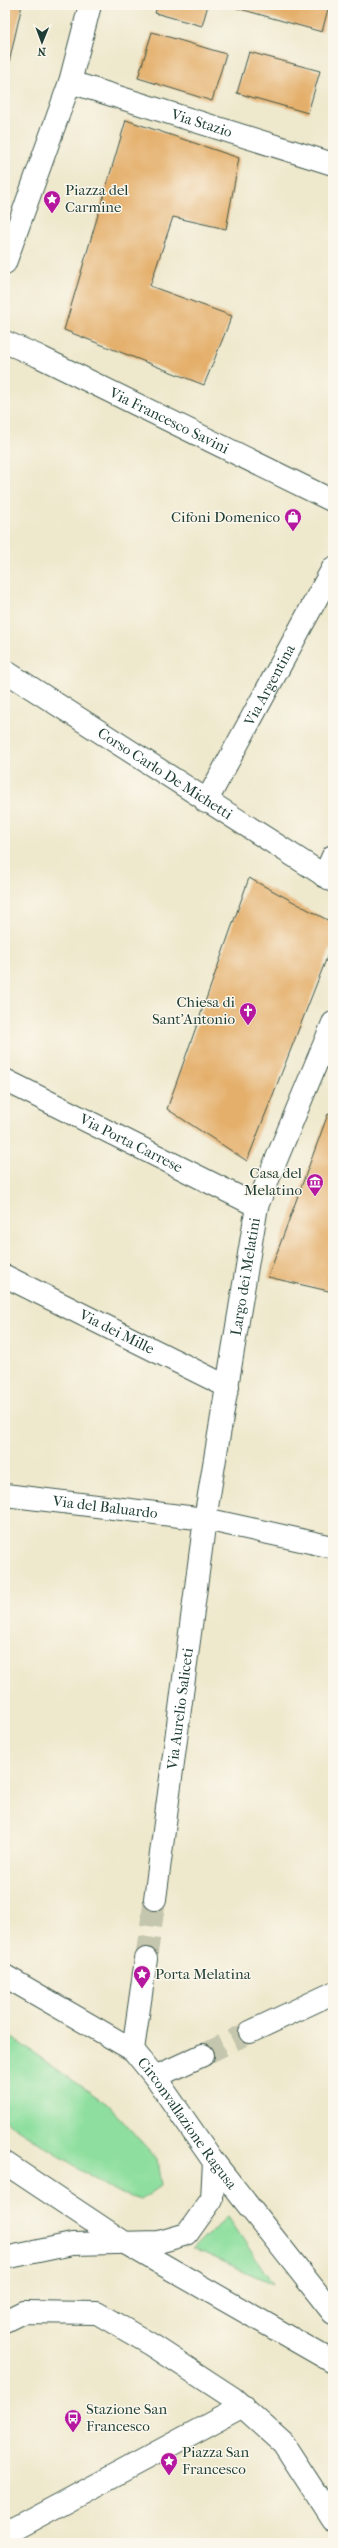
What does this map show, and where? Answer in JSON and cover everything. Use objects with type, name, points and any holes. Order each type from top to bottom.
[{"type":"street","points":[[5,263],[70,82],[90,5]]},
{"type":"street","name":"Via Stazio","points":[[70,82],[333,164]]},
{"type":"street","name":"Via Francesco Savini","points":[[5,342],[38,356],[333,501]]},
{"type":"street","name":"Via Argentina","points":[[206,802],[333,568]]},
{"type":"street","name":"Corso Carlo De Michetti","points":[[5,671],[206,802],[328,879]]},
{"type":"street","points":[[328,879],[333,856]]},
{"type":"street","name":"Largo dei Melatini","points":[[205,1519],[257,1206],[333,1023]]},
{"type":"street","name":"Via Porta Carrese","points":[[5,1080],[257,1206]]},
{"type":"street","name":"Via dei Mille","points":[[5,1276],[228,1387]]},
{"type":"street","name":"Via del Baluardo","points":[[5,1495],[205,1519],[333,1547]]},
{"type":"street","name":"Via Aurelio Saliceti","points":[[155,1899],[205,1519]]},
{"type":"street","points":[[132,2050],[146,1959]]},
{"type":"street","name":"Circonvallazione Ragusa","points":[[5,1976],[132,2050],[155,2077],[214,2162],[333,2313]]},
{"type":"street","points":[[250,2032],[333,1993]]},
{"type":"street","points":[[155,2077],[203,2054]]},
{"type":"street","points":[[5,2258],[72,2244],[159,2242],[187,2234],[212,2198],[214,2162]]},
{"type":"street","points":[[5,2163],[125,2242],[333,2362]]},
{"type":"street","points":[[5,2321],[23,2312],[97,2313],[172,2357],[243,2406],[283,2443],[333,2520]]},
{"type":"street","points":[[5,2534],[243,2406]]},
{"type":"green space","points":[[5,2033],[107,2104],[157,2159],[161,2186],[141,2200],[116,2192],[5,2121]]},
{"type":"green space","points":[[228,2217],[273,2284],[193,2248]]},
{"type":"building","points":[[5,5],[22,5],[6,76],[5,76]]},
{"type":"building","points":[[158,5],[208,5],[202,26],[155,13]]},
{"type":"building","points":[[226,5],[329,5],[322,32]]},
{"type":"building","points":[[152,32],[226,54],[212,101],[138,78]]},
{"type":"building","points":[[249,52],[320,71],[308,113],[237,93]]},
{"type":"building","points":[[126,120],[239,158],[226,229],[173,217],[150,286],[232,316],[204,385],[64,330]]},
{"type":"building","name":"Chiesa di Sant'Antonio","points":[[249,878],[333,923],[333,942],[247,1161],[167,1109]]},
{"type":"building","name":"Casa del Melatino","points":[[328,1114],[333,1117],[333,1292],[268,1277]]},
{"type":"tunnel","points":[[146,1959],[155,1899]]},
{"type":"tunnel","points":[[203,2055],[250,2032]]},
{"type":"place","name":"Piazza del Carmine","points":[[52,214]]},
{"type":"place","name":"Cifoni Domenico","points":[[293,532]]},
{"type":"place","name":"Chiesa di Sant'Antonio","points":[[248,1026]]},
{"type":"place","name":"Casa del Melatino","points":[[315,1197]]},
{"type":"place","name":"Porta Melatina","points":[[142,1989]]},
{"type":"place","name":"Stazione San Francesco","points":[[73,2433]]},
{"type":"place","name":"Piazza San Francesco","points":[[169,2476]]}]
